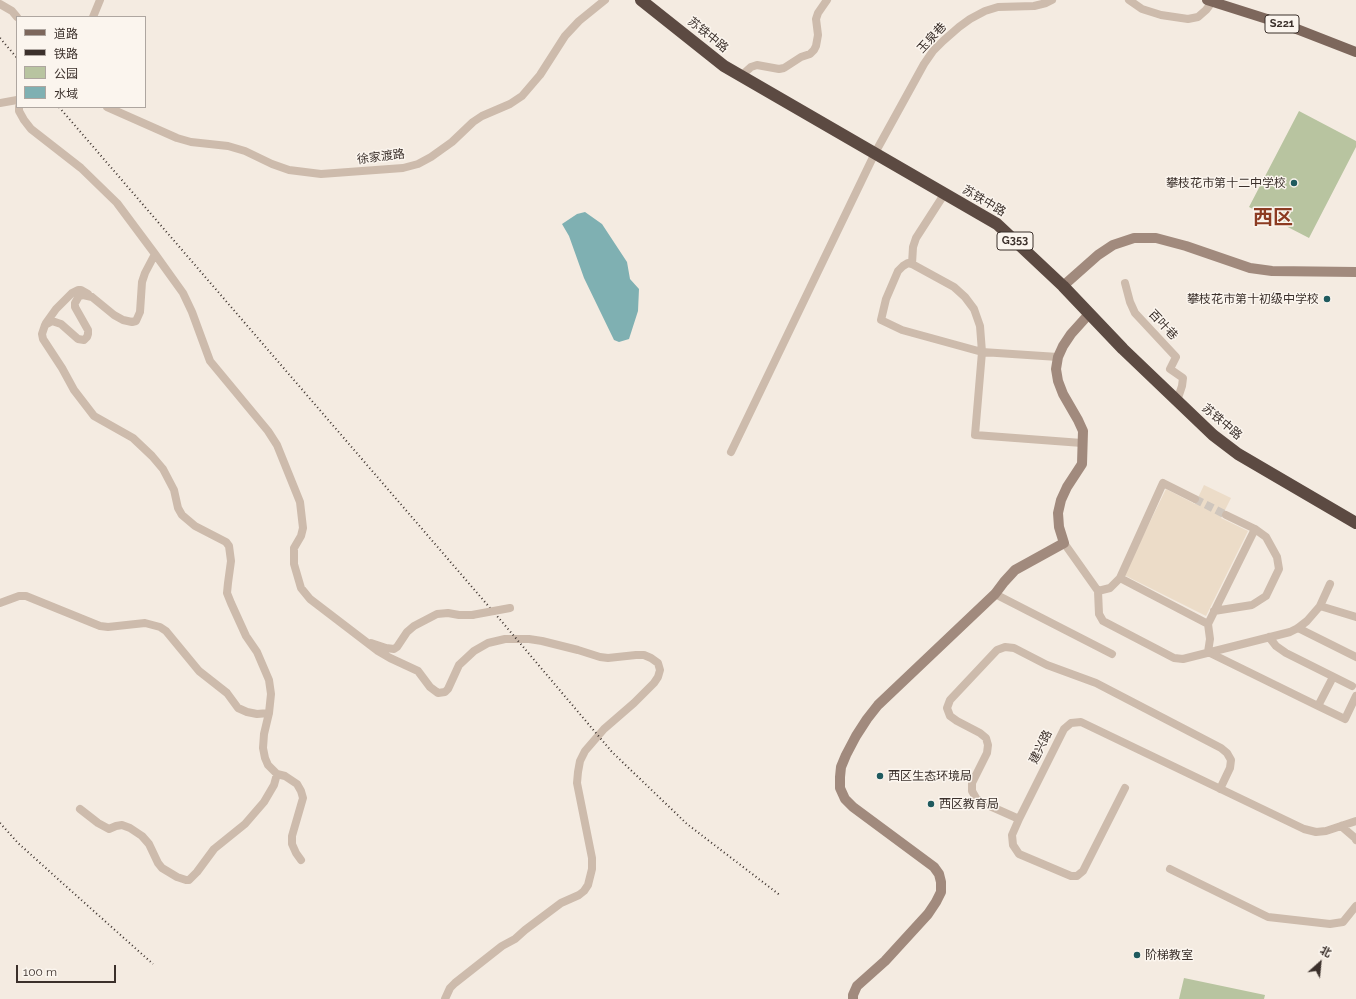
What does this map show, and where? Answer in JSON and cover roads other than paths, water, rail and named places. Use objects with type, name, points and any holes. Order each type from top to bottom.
[{"type":"highway","name":"苏铁中路","points":[[641,0],[724,66],[997,224],[1063,286],[1089,314],[1213,435],[1238,454],[1356,523]]},
{"type":"main road","name":"S221","points":[[1210,1],[1289,26],[1356,52]]},
{"type":"street","points":[[93,16],[100,0]]},
{"type":"street","name":"徐家渡路","points":[[109,108],[177,138],[191,142],[228,146],[245,151],[272,164],[289,170],[321,174],[403,168],[418,164],[431,157],[452,142],[473,122],[510,104],[522,96],[540,75],[565,36],[579,21],[605,0]]},
{"type":"street","points":[[741,76],[751,67],[757,65],[784,68],[800,57],[810,54],[816,46],[818,35],[816,19],[818,13],[827,0]]},
{"type":"street","name":"玉泉巷","points":[[731,452],[875,153],[924,64],[933,51],[959,27],[985,11],[998,7],[1034,6],[1052,0]]},
{"type":"street","points":[[1129,0],[1142,9],[1161,15],[1188,19],[1198,17],[1206,10],[1210,1]]},
{"type":"street","points":[[0,4],[12,11],[16,16]]},
{"type":"street","points":[[0,104],[16,100]]},
{"type":"street","points":[[19,108],[24,120],[31,128],[81,168],[117,203],[183,293],[192,312],[210,361],[268,432],[281,453],[287,472],[300,502],[303,528],[301,536],[295,545],[293,558],[296,575],[302,588],[310,599],[363,640],[390,658],[418,671],[430,687],[438,693],[445,692],[448,689],[459,665],[474,651],[488,643],[505,639],[529,639],[542,641],[608,658],[644,655],[658,663],[660,670],[654,683],[604,729],[585,751],[580,761],[577,783],[592,858],[592,869],[588,885],[579,895],[561,903],[515,939],[502,946],[455,983],[450,988],[445,999]]},
{"type":"street","points":[[912,264],[913,247],[916,238],[945,194]]},
{"type":"street","points":[[1063,286],[1098,255],[1113,244],[1134,238],[1156,238],[1186,246],[1250,268],[1272,271],[1356,272]]},
{"type":"street","points":[[155,254],[145,272],[142,282],[140,312],[136,320],[132,322],[123,320],[114,315],[85,291],[78,290],[72,293],[56,309],[45,325],[42,334],[46,345],[85,406],[94,416],[133,438],[152,456],[163,469],[169,480],[174,490],[178,508],[182,515],[195,526],[226,542],[229,546],[231,562],[227,593],[246,636],[257,652],[269,680],[271,694],[269,714],[264,734],[263,748],[265,758],[268,765],[277,774],[291,779],[297,784],[303,798],[292,836],[292,844],[301,860]]},
{"type":"street","points":[[1058,357],[982,352],[902,330],[881,320],[886,299],[898,271],[908,263],[912,264],[954,287],[965,297],[974,309],[980,326],[982,352],[975,435],[1082,443]]},
{"type":"street","name":"百叶巷","points":[[1125,283],[1130,302],[1135,313],[1176,357],[1170,369],[1183,378],[1177,401]]},
{"type":"street","points":[[45,325],[52,321],[57,321],[78,338],[84,340],[88,334],[88,330],[75,307],[75,303],[79,296],[83,295],[92,297]]},
{"type":"street","points":[[1089,314],[1071,334],[1063,346],[1058,357],[1056,369],[1058,381],[1063,394],[1083,432],[1082,464],[1067,487],[1061,500],[1058,513],[1059,527],[1064,543],[1098,591],[1099,614],[1103,621],[1174,658],[1183,659],[1298,628],[1307,622],[1320,606],[1330,584]]},
{"type":"street","points":[[1098,591],[1110,588],[1120,578],[1163,483],[1195,499]]},
{"type":"street","points":[[1214,611],[1252,604],[1266,596],[1279,570],[1277,557],[1266,537],[1255,529],[1226,515]]},
{"type":"street","points":[[1208,652],[1210,639],[1208,624],[1255,529]]},
{"type":"street","points":[[853,999],[857,986],[885,961],[928,914],[936,902],[940,892],[941,882],[939,874],[934,867],[853,808],[845,799],[840,788],[840,777],[841,767],[846,755],[856,736],[878,705],[995,594],[1015,570],[1064,543]]},
{"type":"street","points":[[1120,578],[1208,624]]},
{"type":"street","points":[[995,594],[1112,654]]},
{"type":"street","points":[[0,602],[19,596],[26,596],[100,626],[108,627],[146,623],[160,627],[166,631],[199,670],[226,693],[238,708],[257,714],[269,714]]},
{"type":"street","points":[[363,640],[386,648],[394,649],[407,632],[414,626],[437,614],[448,613],[459,616],[472,615],[512,606]]},
{"type":"street","points":[[1320,606],[1356,617]]},
{"type":"street","points":[[1298,628],[1356,657]]},
{"type":"street","points":[[1269,637],[1276,646],[1286,653],[1352,686]]},
{"type":"street","points":[[1019,819],[983,803],[976,798],[972,791],[972,783],[987,754],[988,746],[986,738],[950,716],[947,708],[950,700],[997,650],[1005,646],[1014,648],[1047,665],[1096,683],[1221,748],[1228,753],[1231,760],[1230,768],[1220,789]]},
{"type":"street","points":[[1208,652],[1345,719],[1356,696]]},
{"type":"street","points":[[1318,706],[1333,677]]},
{"type":"street","name":"建兴路","points":[[1125,788],[1083,871],[1077,876],[1071,876],[1019,854],[1013,845],[1012,835],[1019,819],[1064,729],[1072,723],[1081,722],[1304,829],[1316,832],[1326,831],[1356,821]]},
{"type":"street","points":[[80,809],[98,824],[109,829],[122,825],[130,828],[142,836],[149,844],[162,868],[177,877],[189,880],[197,872],[214,849],[245,824],[264,802],[274,784],[277,774]]},
{"type":"street","points":[[1341,826],[1356,840]]},
{"type":"street","points":[[1170,869],[1268,917],[1330,924],[1343,922],[1356,906]]},
{"type":"water","points":[[585,212],[602,224],[627,262],[630,279],[639,289],[638,311],[629,339],[619,342],[614,340],[584,278],[569,236],[562,224],[577,214]]},
{"type":"tunnel","points":[[1195,499],[1226,515]]},
{"type":"railway","points":[[0,38],[16,57]]},
{"type":"railway","points":[[60,108],[503,623],[612,752],[687,824],[781,896]]},
{"type":"railway","points":[[0,823],[18,843],[153,964]]},
{"type":"place","name":"攀枝花市第十二中学校","points":[[1294,183]]},
{"type":"place","name":"攀枝花市第十初级中学校","points":[[1327,299]]},
{"type":"place","name":"西区生态环境局","points":[[880,776]]},
{"type":"place","name":"西区教育局","points":[[931,804]]},
{"type":"place","name":"阶梯教室","points":[[1137,955]]},
{"type":"district","name":"西区","points":[[1273,218]]}]
